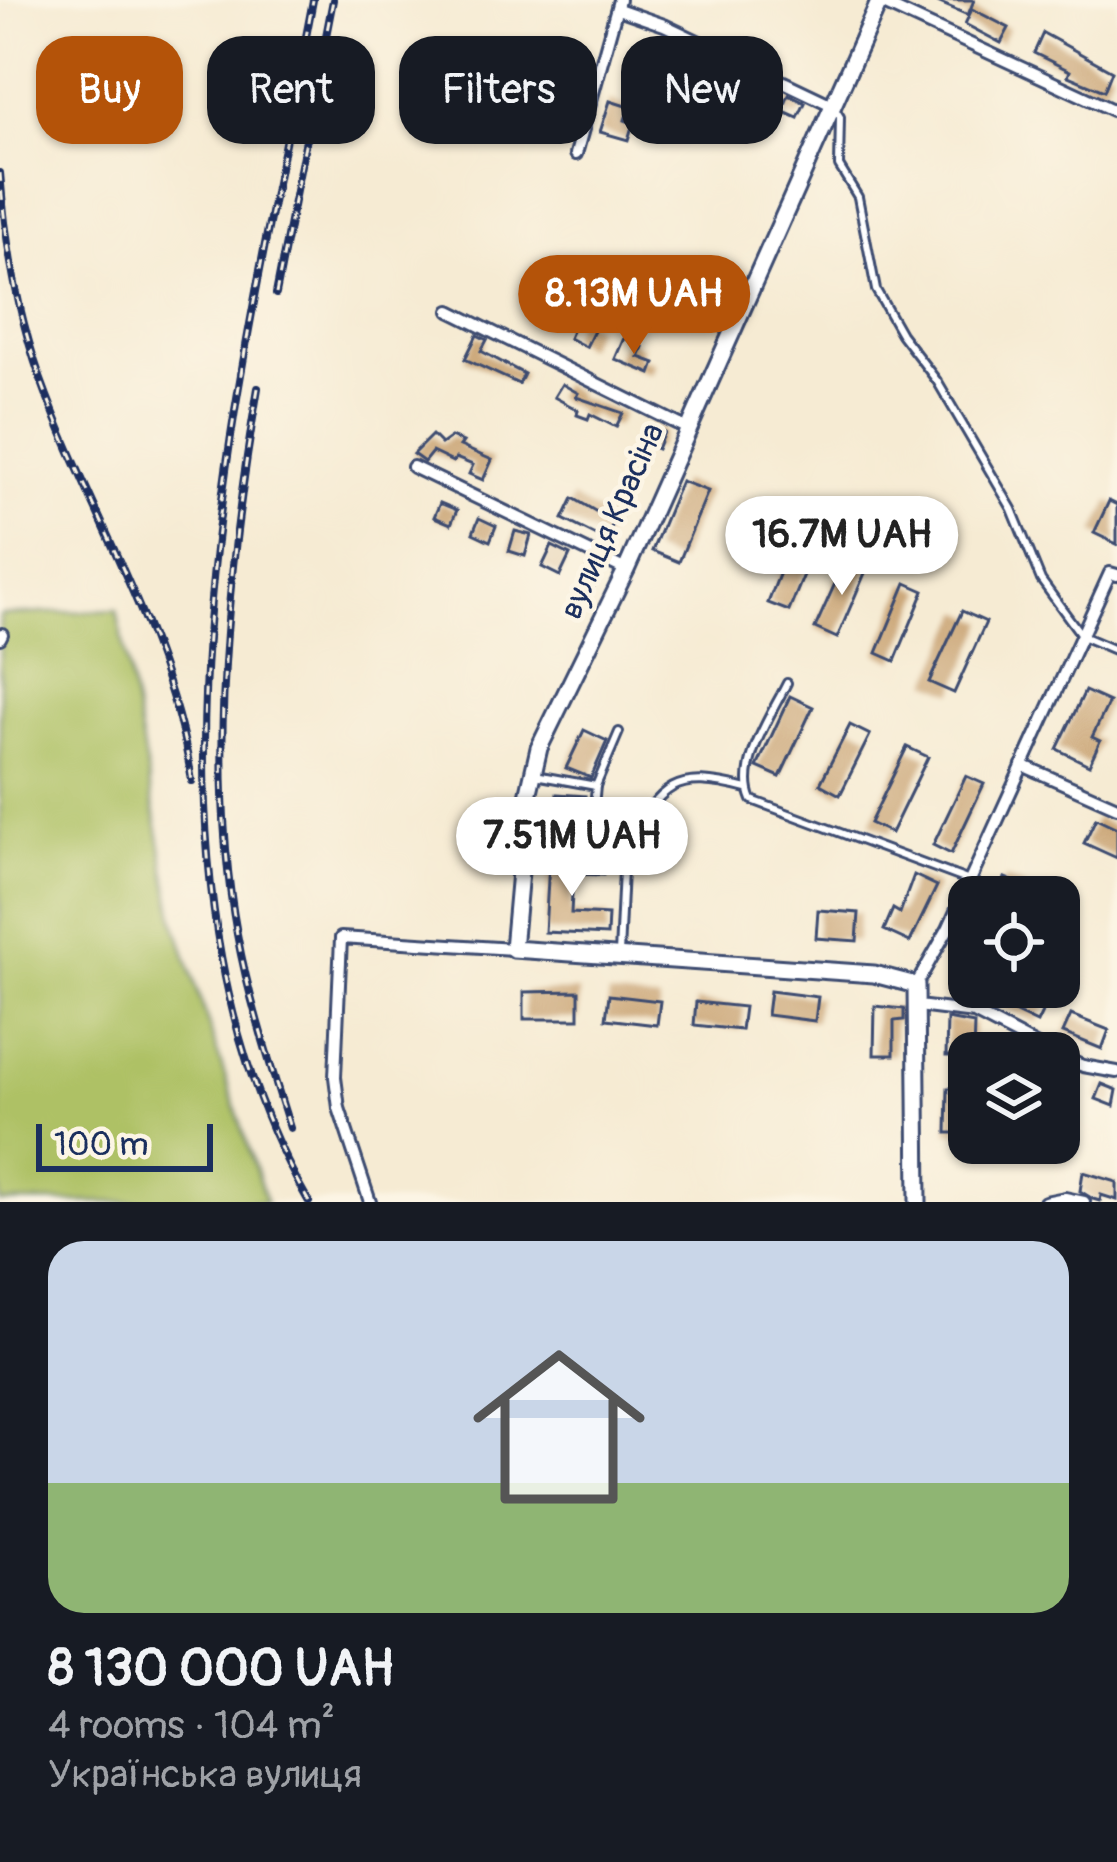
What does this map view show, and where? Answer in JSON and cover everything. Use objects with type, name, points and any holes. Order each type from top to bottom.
[{"type":"street","name":"вулиця Красіна","points":[[513,949],[522,843],[539,748],[626,570],[878,1]]},
{"type":"street","points":[[878,1],[1117,112]]},
{"type":"street","points":[[576,154],[619,4],[832,105]]},
{"type":"street","points":[[450,311],[686,428]]},
{"type":"street","points":[[413,467],[626,570]]},
{"type":"street","points":[[971,876],[1113,574]]},
{"type":"street","points":[[1022,765],[1117,807]]},
{"type":"street","points":[[918,1202],[916,985],[948,922]]},
{"type":"street","points":[[370,1202],[339,1108],[335,1077],[340,938],[874,974],[916,985]]},
{"type":"street","points":[[918,1006],[974,1013],[1012,1032]]},
{"type":"street","points":[[1080,1065],[1117,1072]]},
{"type":"street","points":[[1045,1202],[1065,1198],[1084,1202]]},
{"type":"lane","points":[[832,105],[840,117],[839,166],[858,197],[876,290],[948,399],[1012,509],[1041,580],[1082,636],[1117,651]]},
{"type":"lane","points":[[787,683],[752,758],[747,789],[752,800],[955,876]]},
{"type":"lane","points":[[590,847],[596,786],[619,732]]},
{"type":"lane","points":[[531,774],[596,786]]},
{"type":"lane","points":[[619,955],[624,849],[656,797],[672,785],[712,780],[747,789]]},
{"type":"lane","points":[[522,843],[624,849]]},
{"type":"green space","points":[[117,610],[175,922],[266,1202],[0,1202],[0,615]]},
{"type":"building","points":[[933,0],[974,0],[968,15]]},
{"type":"building","points":[[972,9],[1009,28],[1001,43],[965,24]]},
{"type":"building","points":[[1043,33],[1112,71],[1104,91],[1068,76],[1070,71],[1034,53]]},
{"type":"building","points":[[789,95],[805,103],[798,118],[783,109]]},
{"type":"building","points":[[610,101],[621,104],[621,138],[600,132]]},
{"type":"building","points":[[578,318],[596,327],[586,347],[569,338]]},
{"type":"building","points":[[477,335],[487,340],[481,351],[524,374],[519,384],[465,359]]},
{"type":"building","points":[[624,338],[643,347],[639,357],[655,363],[651,374],[615,359]]},
{"type":"building","points":[[562,384],[578,393],[576,397],[623,413],[616,427],[590,414],[588,419],[577,415],[578,410],[554,397]]},
{"type":"building","points":[[649,425],[664,432],[657,449],[641,442]]},
{"type":"building","points":[[432,435],[441,444],[451,437],[463,442],[460,446],[492,460],[483,480],[469,474],[473,465],[456,458],[453,462],[432,452],[424,462],[413,454]]},
{"type":"building","points":[[681,481],[708,491],[679,562],[652,551]]},
{"type":"building","points":[[573,498],[614,522],[605,540],[563,519]]},
{"type":"building","points":[[1109,501],[1117,505],[1117,544],[1094,533]]},
{"type":"building","points":[[440,503],[457,510],[451,524],[434,517]]},
{"type":"building","points":[[479,518],[496,526],[490,541],[473,533]]},
{"type":"building","points":[[515,531],[531,535],[525,556],[509,551]]},
{"type":"building","points":[[795,534],[817,543],[789,611],[768,603]]},
{"type":"building","points":[[552,546],[570,555],[560,576],[542,567]]},
{"type":"building","points":[[847,557],[868,566],[837,638],[815,628]]},
{"type":"building","points":[[587,569],[599,576],[590,593],[578,587]]},
{"type":"building","points":[[906,583],[924,591],[895,661],[877,653]]},
{"type":"building","points":[[962,611],[986,622],[954,693],[929,682]]},
{"type":"building","points":[[1085,691],[1109,702],[1092,737],[1100,741],[1089,765],[1057,749]]},
{"type":"building","points":[[790,696],[813,707],[780,777],[757,767]]},
{"type":"building","points":[[850,725],[870,735],[840,795],[820,784]]},
{"type":"building","points":[[584,730],[607,741],[591,778],[566,768]]},
{"type":"building","points":[[907,747],[928,757],[891,833],[870,823]]},
{"type":"building","points":[[966,776],[984,784],[951,854],[933,845]]},
{"type":"building","points":[[557,794],[585,796],[582,838],[554,836]]},
{"type":"building","points":[[1096,818],[1117,828],[1117,858],[1084,843]]},
{"type":"building","points":[[587,854],[604,855],[603,875],[573,874],[571,913],[608,915],[607,935],[545,932],[549,862],[587,864]]},
{"type":"building","points":[[914,875],[937,886],[910,942],[884,930],[893,909],[900,913]]},
{"type":"building","points":[[818,910],[859,913],[857,941],[816,938]]},
{"type":"building","points":[[579,991],[579,1019],[524,1019],[524,992]]},
{"type":"building","points":[[770,991],[818,997],[815,1021],[767,1015]]},
{"type":"building","points":[[609,995],[660,1001],[657,1025],[606,1019]]},
{"type":"building","points":[[696,1002],[744,1007],[741,1030],[694,1025]]},
{"type":"building","points":[[875,1006],[904,1009],[904,1020],[894,1021],[894,1055],[874,1055]]},
{"type":"building","points":[[1005,1008],[1044,1008],[1037,1023]]},
{"type":"building","points":[[1071,1015],[1109,1030],[1102,1049],[1080,1040],[1080,1032],[1063,1032]]},
{"type":"building","points":[[947,1019],[974,1024],[974,1032],[948,1032],[946,1056]]},
{"type":"building","points":[[1102,1084],[1117,1090],[1114,1106],[1096,1099]]},
{"type":"building","points":[[1083,1172],[1117,1182],[1117,1200],[1101,1195],[1100,1201],[1080,1191]]},
{"type":"railway","points":[[309,1202],[249,1067],[215,921],[204,767],[210,609],[229,450],[313,0]]},
{"type":"railway","points":[[276,294],[333,0]]},
{"type":"railway","points":[[0,173],[15,286],[37,369],[150,633],[182,730],[192,781]]},
{"type":"railway","points":[[258,388],[230,590],[223,801],[242,959],[290,1128]]}]
